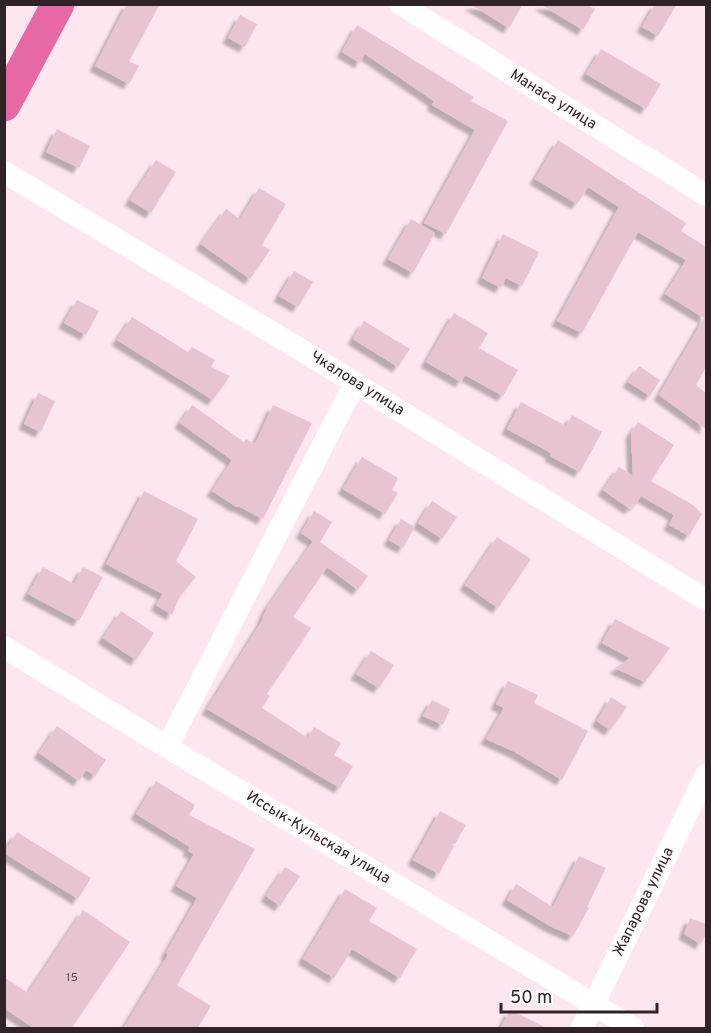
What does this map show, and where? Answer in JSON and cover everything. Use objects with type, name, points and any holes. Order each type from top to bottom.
[{"type":"highway","points":[[4,105],[58,4]]},
{"type":"street","name":"Манаса улица","points":[[400,4],[706,195]]},
{"type":"street","name":"Чкалова улица","points":[[4,172],[355,383],[706,600]]},
{"type":"street","points":[[167,747],[355,383]]},
{"type":"street","name":"Иссык-Кульская улица","points":[[4,647],[633,1029]]},
{"type":"street","name":"Жапарова улица","points":[[582,1029],[706,776]]},
{"type":"building","points":[[127,4],[160,4],[129,61],[139,66],[129,84],[95,66]]},
{"type":"building","points":[[470,4],[523,4],[509,28]]},
{"type":"building","points":[[540,4],[586,4],[595,9],[583,30]]},
{"type":"building","points":[[655,4],[677,4],[658,36],[642,27]]},
{"type":"building","points":[[240,15],[257,24],[245,47],[228,38]]},
{"type":"building","points":[[357,25],[474,97],[471,101],[508,121],[446,234],[424,223],[475,130],[432,105],[434,101],[365,54],[360,63],[342,52]]},
{"type":"building","points":[[601,49],[661,84],[646,109],[586,74]]},
{"type":"building","points":[[57,129],[90,146],[79,168],[46,152]]},
{"type":"building","points":[[558,140],[686,223],[681,231],[706,247],[706,367],[696,385],[706,393],[706,429],[659,395],[704,318],[665,294],[686,260],[638,232],[582,333],[557,321],[619,207],[588,187],[577,204],[535,179]]},
{"type":"building","points":[[156,160],[176,172],[151,213],[130,200]]},
{"type":"building","points":[[259,188],[286,204],[262,245],[270,250],[250,279],[201,244],[226,209],[240,219]]},
{"type":"building","points":[[411,219],[435,233],[413,273],[388,259]]},
{"type":"building","points":[[503,234],[539,252],[522,286],[506,278],[501,288],[482,278]]},
{"type":"building","points":[[294,271],[313,282],[298,307],[279,296]]},
{"type":"building","points":[[77,300],[99,311],[86,335],[64,323]]},
{"type":"building","points":[[454,313],[488,333],[479,348],[518,370],[503,396],[465,375],[461,382],[426,362]]},
{"type":"building","points":[[132,317],[188,352],[192,347],[215,360],[211,367],[230,376],[213,400],[117,340]]},
{"type":"building","points":[[364,321],[410,349],[398,367],[353,339]]},
{"type":"building","points":[[639,366],[660,380],[650,396],[628,382]]},
{"type":"building","points":[[38,393],[55,401],[41,432],[24,424]]},
{"type":"building","points":[[521,402],[566,426],[572,415],[602,432],[580,472],[507,429]]},
{"type":"building","points":[[192,405],[244,442],[246,439],[255,444],[273,405],[312,423],[263,519],[237,507],[212,491],[232,460],[180,423]]},
{"type":"building","points":[[638,422],[674,445],[651,481],[693,505],[702,514],[689,536],[669,525],[674,515],[641,496],[630,509],[603,490],[619,467],[633,476],[631,433]]},
{"type":"building","points":[[362,457],[398,478],[392,490],[398,493],[385,514],[343,489]]},
{"type":"building","points":[[144,491],[198,519],[176,561],[196,577],[180,596],[172,615],[156,605],[163,594],[106,564]]},
{"type":"building","points":[[432,501],[457,517],[442,539],[418,523]]},
{"type":"building","points":[[314,511],[332,522],[320,542],[368,576],[358,590],[327,567],[293,617],[311,628],[267,694],[270,696],[262,708],[308,738],[314,727],[341,743],[334,755],[353,766],[340,788],[207,709],[263,619],[268,606],[313,541],[301,533]]},
{"type":"building","points":[[401,519],[415,527],[403,548],[389,540]]},
{"type":"building","points":[[497,537],[531,559],[498,608],[465,585]]},
{"type":"building","points":[[43,567],[74,584],[83,567],[103,577],[79,621],[28,594]]},
{"type":"building","points":[[121,611],[154,633],[136,660],[103,638]]},
{"type":"building","points":[[615,619],[670,648],[645,682],[615,668],[630,658],[602,643]]},
{"type":"building","points":[[371,651],[394,665],[379,688],[356,674]]},
{"type":"building","points":[[508,681],[538,695],[534,703],[588,731],[562,780],[515,752],[486,739],[504,708],[496,704]]},
{"type":"building","points":[[611,697],[627,707],[610,730],[597,721]]},
{"type":"building","points":[[432,700],[450,709],[443,725],[423,716]]},
{"type":"building","points":[[57,726],[106,760],[95,776],[86,770],[79,781],[39,753]]},
{"type":"building","points":[[156,781],[195,805],[189,815],[255,849],[177,985],[211,1006],[197,1029],[123,1029],[168,955],[166,953],[197,898],[176,886],[194,854],[188,851],[190,847],[136,814]]},
{"type":"building","points":[[440,811],[466,825],[455,844],[447,842],[454,846],[439,874],[413,860]]},
{"type":"building","points":[[17,832],[91,878],[78,899],[4,853]]},
{"type":"building","points":[[579,856],[606,868],[587,907],[589,908],[573,936],[550,926],[507,900],[516,884],[553,907]]},
{"type":"building","points":[[285,867],[300,876],[280,906],[266,896]]},
{"type":"building","points":[[345,889],[377,908],[369,921],[417,949],[400,978],[352,949],[334,978],[303,959]]},
{"type":"building","points":[[83,910],[130,942],[71,1029],[35,1029],[4,1008],[4,977],[28,993]]},
{"type":"building","points":[[690,918],[706,924],[706,934],[701,944],[684,934]]},
{"type":"building","points":[[510,1010],[549,1029],[500,1029]]}]
